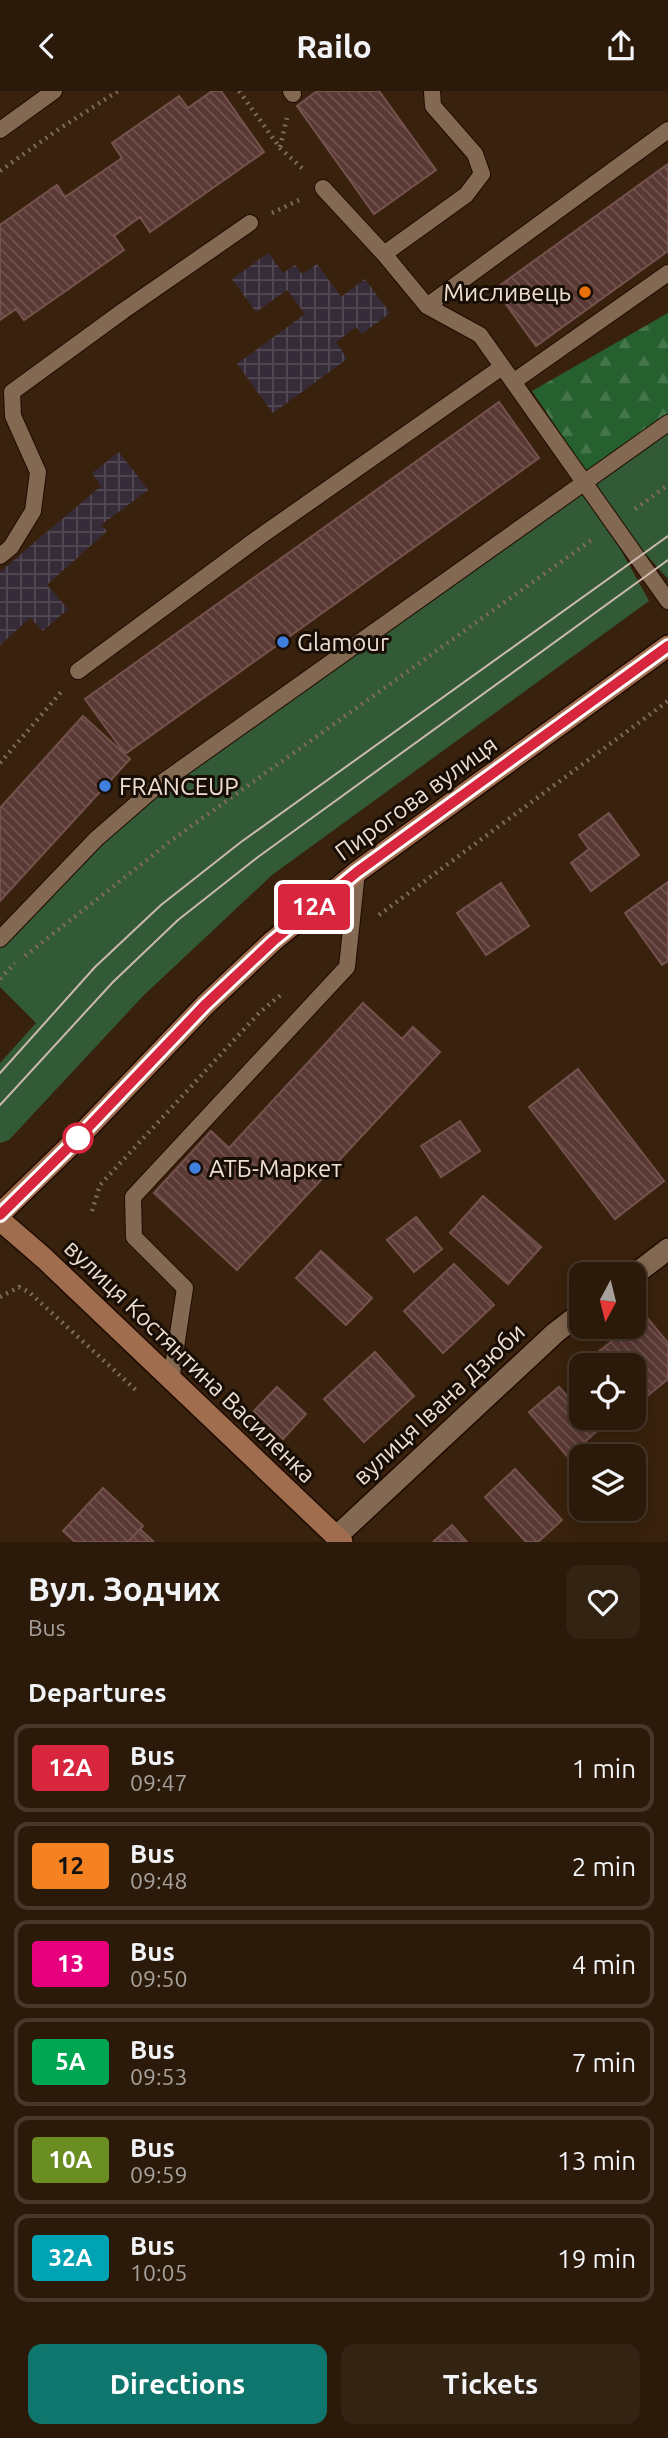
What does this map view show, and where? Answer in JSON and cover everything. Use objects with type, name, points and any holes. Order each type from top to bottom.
[{"type":"main road","name":"Пирогова вулиця","points":[[0,1217],[205,1005],[273,941],[357,872],[668,646]]},
{"type":"main road","name":"вулиця Костянтина Василенка","points":[[0,1217],[339,1539]]},
{"type":"street","points":[[646,1266],[668,1249]]},
{"type":"street","name":"вулиця Івана Дзюби","points":[[339,1539],[569,1322]]},
{"type":"lane","points":[[0,130],[54,91]]},
{"type":"lane","points":[[384,254],[466,195],[482,174],[475,154],[433,106],[432,91]]},
{"type":"lane","points":[[427,306],[668,130]]},
{"type":"lane","points":[[323,188],[384,254],[427,306],[480,335],[668,601]]},
{"type":"lane","points":[[0,556],[10,547],[33,511],[38,472],[13,416],[12,392],[250,223]]},
{"type":"lane","points":[[513,382],[668,273]]},
{"type":"lane","points":[[78,671],[258,538],[502,367]]},
{"type":"lane","points":[[0,939],[96,839],[157,786],[668,423]]},
{"type":"lane","points":[[172,1380],[185,1288],[134,1237],[133,1197],[346,967],[357,872]]},
{"type":"path","points":[[0,171],[118,91]]},
{"type":"path","points":[[239,91],[280,148],[323,188],[250,223]]},
{"type":"path","points":[[0,979],[14,964],[176,837],[668,485]]},
{"type":"path","points":[[0,763],[78,671]]},
{"type":"path","points":[[0,1297],[19,1287]]},
{"type":"shaded area","points":[[268,253],[283,273],[295,265],[302,274],[317,264],[341,297],[365,279],[390,313],[362,334],[356,327],[336,342],[347,359],[273,413],[237,364],[305,314],[287,290],[256,312],[232,279]]},
{"type":"shaded area","points":[[119,452],[148,490],[101,525],[107,531],[47,585],[68,609],[43,631],[30,618],[0,645],[0,572],[101,486],[92,473]]},
{"type":"green space","points":[[668,313],[668,414],[586,471],[532,391]]},
{"type":"green space","points":[[668,428],[668,579],[586,487],[649,601],[272,875],[143,996],[9,1140],[0,1143],[0,1063],[36,1023],[0,987],[0,939],[96,839]]},
{"type":"building","points":[[212,91],[221,91],[264,152],[150,232],[140,217],[114,236],[124,250],[24,320],[16,309],[0,320],[0,225],[57,185],[65,197],[122,158],[112,143],[179,96],[188,108]]},
{"type":"building","points":[[317,91],[379,91],[436,170],[374,214],[297,106]]},
{"type":"building","points":[[668,164],[668,251],[536,346],[495,289]]},
{"type":"building","points":[[499,402],[539,458],[125,754],[85,699]]},
{"type":"building","points":[[83,716],[130,759],[0,901],[0,808]]},
{"type":"building","points":[[609,813],[639,855],[591,891],[571,863],[589,849],[579,835]]},
{"type":"building","points":[[668,882],[668,961],[662,965],[625,913]]},
{"type":"building","points":[[501,883],[529,926],[486,955],[457,913]]},
{"type":"building","points":[[363,1003],[402,1039],[413,1027],[440,1052],[237,1270],[154,1193],[211,1131],[229,1148]]},
{"type":"building","points":[[578,1069],[664,1181],[615,1219],[529,1107]]},
{"type":"building","points":[[460,1121],[480,1151],[441,1177],[421,1146]]},
{"type":"building","points":[[483,1196],[541,1247],[508,1284],[450,1233]]},
{"type":"building","points":[[416,1217],[442,1249],[414,1272],[387,1240]]},
{"type":"building","points":[[321,1251],[372,1298],[346,1325],[296,1278]]},
{"type":"building","points":[[454,1264],[494,1305],[443,1353],[404,1311]]},
{"type":"building","points":[[646,1316],[668,1343],[668,1379],[646,1397],[646,1353],[597,1353],[615,1339],[646,1339]]},
{"type":"building","points":[[375,1352],[414,1396],[364,1442],[324,1399]]},
{"type":"building","points":[[277,1387],[306,1414],[283,1439],[254,1411]]},
{"type":"building","points":[[559,1387],[569,1398],[569,1430],[597,1431],[582,1444],[569,1444],[568,1457],[529,1412]]},
{"type":"building","points":[[515,1469],[562,1520],[538,1542],[526,1542],[485,1497]]},
{"type":"building","points":[[103,1488],[143,1526],[128,1542],[75,1542],[63,1531]]},
{"type":"building","points":[[452,1525],[467,1542],[433,1542]]},
{"type":"building","points":[[140,1529],[154,1542],[128,1542]]},
{"type":"tram line","points":[[0,1073],[95,967],[161,905],[241,842],[668,536]]},
{"type":"tram line","points":[[0,1105],[113,982],[178,920],[258,857],[668,560]]},
{"type":"bus line","name":"12А","points":[[0,1215],[205,1005],[273,941],[357,872],[668,646]]},
{"type":"place","name":"Мисливець","points":[[585,292]]},
{"type":"place","name":"Glamour","points":[[283,642]]},
{"type":"place","name":"FRANCEUP","points":[[105,786]]},
{"type":"place","name":"АТБ-Маркет","points":[[195,1168]]}]
